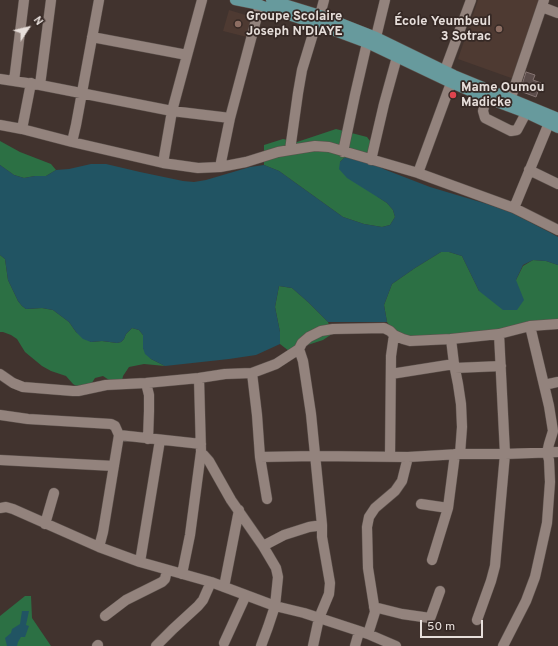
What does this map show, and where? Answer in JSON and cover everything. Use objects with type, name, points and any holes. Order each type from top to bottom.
[{"type":"main road","points":[[235,0],[318,19]]},
{"type":"main road","points":[[271,0],[445,70],[553,126]]},
{"type":"main road","points":[[372,40],[397,57],[486,98],[509,103],[558,118]]},
{"type":"street","points":[[14,81],[24,0]]},
{"type":"street","points":[[22,129],[35,84],[51,0]]},
{"type":"street","points":[[72,142],[99,0]]},
{"type":"street","points":[[162,162],[172,112],[202,0]]},
{"type":"street","points":[[290,150],[302,70],[324,0]]},
{"type":"street","points":[[343,152],[355,95],[385,0]]},
{"type":"street","points":[[445,70],[470,0]]},
{"type":"street","points":[[509,103],[543,3],[558,13]]},
{"type":"street","points":[[220,167],[230,118],[260,6]]},
{"type":"street","points":[[92,37],[187,55]]},
{"type":"street","points":[[371,160],[385,98],[397,57]]},
{"type":"street","points":[[0,79],[35,84],[172,112],[230,118]]},
{"type":"street","points":[[418,173],[451,83]]},
{"type":"street","points":[[486,98],[483,111],[485,118],[511,131],[516,130],[526,113]]},
{"type":"street","points":[[0,125],[162,162],[198,168],[220,167],[246,162],[273,153],[290,150],[315,146],[329,147],[418,173],[514,208],[558,230]]},
{"type":"street","points":[[514,208],[529,170],[553,126]]},
{"type":"street","points":[[529,170],[558,184]]},
{"type":"street","points":[[0,374],[12,383],[22,387],[78,391],[106,385],[146,383],[225,374],[252,373],[276,364],[299,349],[302,342],[308,337],[321,331],[333,329],[384,328],[394,335],[410,341],[451,339],[499,334],[530,326],[558,324]]},
{"type":"street","points":[[503,646],[526,601],[535,577],[547,523],[550,482],[549,460],[547,453],[553,431],[549,406],[530,326]]},
{"type":"street","points":[[477,620],[495,566],[505,454],[499,334]]},
{"type":"street","points":[[390,457],[391,356],[394,335]]},
{"type":"street","points":[[432,560],[448,508],[462,427],[461,404],[451,339]]},
{"type":"street","points":[[299,349],[303,361],[311,414],[322,538],[330,583],[329,594],[319,618],[313,646]]},
{"type":"street","points":[[392,374],[455,366],[501,366]]},
{"type":"street","points":[[252,373],[260,458],[267,499]]},
{"type":"street","points":[[182,574],[190,535],[201,448],[199,378]]},
{"type":"street","points":[[544,385],[558,382]]},
{"type":"street","points":[[146,383],[149,395],[148,439]]},
{"type":"street","points":[[0,415],[28,419],[112,424],[115,426],[119,436],[103,532],[99,547]]},
{"type":"street","points":[[119,436],[160,440],[201,448],[231,500],[263,546],[276,568],[278,577],[275,606],[261,646]]},
{"type":"street","points":[[140,562],[160,440]]},
{"type":"street","points":[[260,458],[315,456],[408,457],[458,454],[558,452]]},
{"type":"street","points":[[355,646],[375,612],[368,568],[368,517],[375,508],[395,491],[402,481],[408,457]]},
{"type":"street","points":[[0,460],[114,466]]},
{"type":"street","points":[[45,524],[54,493]]},
{"type":"street","points":[[421,504],[448,508]]},
{"type":"street","points":[[0,508],[13,508],[45,524],[99,547],[140,562],[211,582],[275,606],[304,613],[396,646]]},
{"type":"street","points":[[224,587],[239,510]]},
{"type":"street","points":[[263,546],[284,535],[301,529],[322,525]]},
{"type":"street","points":[[105,616],[126,600],[162,582],[165,578],[167,570]]},
{"type":"street","points":[[156,646],[172,629],[198,606],[203,600],[211,582]]},
{"type":"street","points":[[374,607],[402,614],[430,618],[440,591]]},
{"type":"street","points":[[224,643],[246,595]]},
{"type":"shaded area","name":"École Yeumbeul 3 Sotrac","points":[[478,0],[541,0],[514,79],[458,59]]},
{"type":"shaded area","name":"Groupe Scolaire Joseph N'DIAYE","points":[[229,10],[252,17],[247,37],[223,31]]},
{"type":"green space","points":[[336,129],[367,137],[376,149],[373,164],[351,157],[344,158],[340,162],[393,210],[395,217],[390,225],[382,227],[364,224],[343,217],[279,171],[264,165],[264,145],[283,139],[297,142]]},
{"type":"green space","points":[[0,141],[20,152],[51,164],[56,170],[46,176],[24,178],[14,175],[0,165]]},
{"type":"green space","points":[[441,252],[449,252],[462,256],[479,291],[516,280],[523,266],[533,260],[546,261],[558,265],[558,328],[523,331],[427,344],[395,333],[387,322],[384,305],[392,284]]},
{"type":"green space","points":[[0,255],[5,259],[8,280],[18,301],[26,309],[42,308],[53,310],[69,322],[76,332],[91,342],[121,342],[132,328],[139,330],[143,335],[143,348],[151,359],[165,366],[144,364],[129,367],[123,376],[121,386],[103,376],[95,378],[86,392],[73,384],[66,376],[42,366],[25,352],[17,339],[11,335],[0,332]]},
{"type":"green space","points":[[279,286],[292,288],[308,302],[328,322],[332,334],[323,340],[289,351],[280,344],[280,332],[275,307]]},
{"type":"green space","points":[[25,596],[31,596],[32,618],[51,646],[0,646],[0,616]]},
{"type":"water","points":[[351,157],[373,164],[430,187],[512,213],[549,232],[558,237],[558,265],[546,261],[533,260],[523,265],[516,280],[524,300],[517,310],[503,310],[479,291],[462,256],[449,252],[441,252],[392,284],[384,305],[387,322],[328,322],[292,288],[279,286],[275,307],[280,332],[280,344],[256,355],[165,366],[151,359],[145,354],[143,348],[143,335],[139,330],[132,328],[121,342],[117,343],[102,341],[91,342],[83,339],[69,322],[53,310],[42,308],[26,309],[18,301],[8,280],[5,259],[0,255],[0,165],[14,175],[24,178],[46,176],[56,170],[69,169],[91,164],[106,164],[183,181],[194,182],[250,167],[264,165],[279,171],[343,217],[364,224],[382,227],[390,225],[395,217],[393,210],[387,203],[347,178],[339,169],[340,162],[344,158]]},
{"type":"water","points":[[22,611],[29,611],[26,625],[29,626],[25,637],[21,637],[17,646],[7,646],[5,638],[11,633],[12,629],[20,624]]},
{"type":"building","points":[[526,72],[535,75],[533,80],[541,83],[536,97],[520,91]]},
{"type":"place","name":"Groupe Scolaire Joseph N'DIAYE","points":[[238,24]]},
{"type":"place","name":"École Yeumbeul 3 Sotrac","points":[[499,29]]},
{"type":"place","name":"Mame Oumou Madicke","points":[[453,95]]}]
